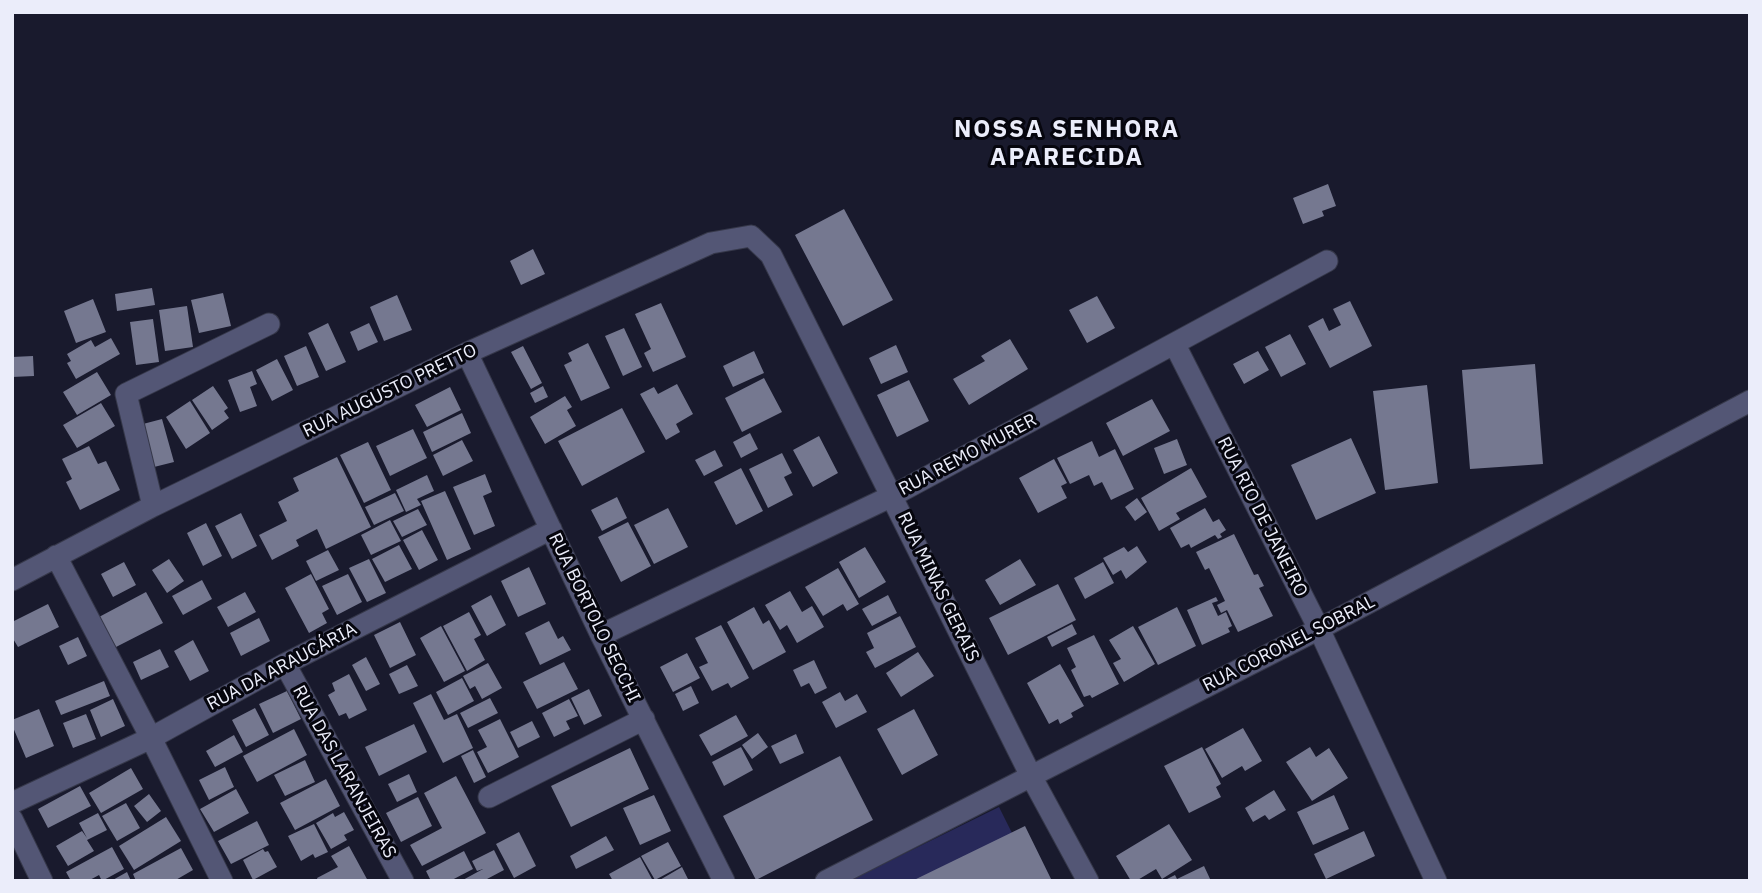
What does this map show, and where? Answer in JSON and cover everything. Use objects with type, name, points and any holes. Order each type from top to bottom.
[{"type":"street","name":"RUA AUGUSTO PRETTO","points":[[12,580],[153,506],[467,353],[711,243],[751,236],[771,255]]},
{"type":"street","name":"RUA MINAS GERAIS","points":[[771,255],[1031,775],[1088,881]]},
{"type":"street","name":"RUA REMO MURER","points":[[601,635],[892,496],[1328,261]]},
{"type":"street","points":[[153,506],[126,394],[269,324]]},
{"type":"street","name":"RUA RIO DE JANEIRO","points":[[1175,345],[1320,629],[1436,881]]},
{"type":"street","name":"RUA BORTOLO SECCHI","points":[[467,353],[601,635],[724,881]]},
{"type":"street","name":"RUA CORONEL SOBRAL","points":[[826,881],[1320,629],[1750,401]]},
{"type":"street","name":"RUA DA ARAUCÁRIA","points":[[12,803],[151,738],[285,664],[551,529]]},
{"type":"street","points":[[56,556],[222,881]]},
{"type":"street","name":"RUA DAS LARANJEIRAS","points":[[285,664],[404,881]]},
{"type":"street","points":[[489,797],[644,719]]},
{"type":"street","points":[[12,819],[42,881]]},
{"type":"shaded area","points":[[999,807],[1036,881],[849,881]]},
{"type":"building","points":[[1328,184],[1336,206],[1322,211],[1324,216],[1303,224],[1293,198]]},
{"type":"building","points":[[844,209],[893,300],[843,326],[795,235]]},
{"type":"building","points":[[533,249],[545,274],[521,285],[510,261]]},
{"type":"building","points":[[152,288],[155,305],[117,311],[115,294]]},
{"type":"building","points":[[223,293],[231,326],[199,333],[191,300]]},
{"type":"building","points":[[397,295],[412,330],[384,341],[370,307]]},
{"type":"building","points":[[1097,296],[1115,328],[1087,343],[1069,310]]},
{"type":"building","points":[[93,299],[106,332],[76,343],[64,311]]},
{"type":"building","points":[[1350,301],[1372,346],[1330,368],[1308,326],[1323,318],[1329,331],[1341,325],[1333,309]]},
{"type":"building","points":[[661,303],[686,357],[653,372],[644,353],[651,349],[635,314]]},
{"type":"building","points":[[187,306],[193,347],[165,351],[159,310]]},
{"type":"building","points":[[153,319],[159,362],[136,365],[130,322]]},
{"type":"building","points":[[328,323],[346,362],[326,371],[308,333]]},
{"type":"building","points":[[369,323],[378,342],[358,351],[350,332]]},
{"type":"building","points":[[624,328],[642,367],[623,376],[605,336]]},
{"type":"building","points":[[1290,334],[1306,364],[1281,377],[1265,347]]},
{"type":"building","points":[[111,338],[120,354],[76,379],[67,363],[71,361],[67,354],[91,340],[95,347]]},
{"type":"building","points":[[1010,339],[1028,369],[969,405],[953,379],[985,361],[981,356]]},
{"type":"building","points":[[588,343],[610,388],[581,401],[564,365],[572,361],[568,353]]},
{"type":"building","points":[[896,345],[908,372],[881,384],[869,358]]},
{"type":"building","points":[[306,346],[319,377],[297,386],[284,356]]},
{"type":"building","points":[[523,346],[542,383],[531,389],[511,352]]},
{"type":"building","points":[[754,351],[764,373],[733,387],[723,366]]},
{"type":"building","points":[[1258,351],[1269,370],[1244,384],[1233,364]]},
{"type":"building","points":[[33,356],[34,376],[12,377],[12,357]]},
{"type":"building","points":[[277,359],[293,390],[272,401],[256,370]]},
{"type":"building","points":[[1535,364],[1543,464],[1470,469],[1462,370]]},
{"type":"building","points":[[252,371],[257,384],[250,387],[257,406],[240,412],[228,380]]},
{"type":"building","points":[[97,372],[111,395],[77,415],[63,392]]},
{"type":"building","points":[[764,378],[782,412],[742,432],[725,398]]},
{"type":"building","points":[[909,380],[929,421],[897,437],[877,395]]},
{"type":"building","points":[[677,384],[693,414],[676,424],[680,432],[666,440],[640,394],[654,387],[658,394]]},
{"type":"building","points":[[1427,385],[1438,483],[1385,490],[1373,391]]},
{"type":"building","points":[[213,386],[228,408],[224,411],[229,418],[212,430],[192,400]]},
{"type":"building","points":[[543,386],[548,397],[535,403],[530,393]]},
{"type":"building","points":[[450,387],[461,410],[427,427],[415,405]]},
{"type":"building","points":[[565,396],[572,407],[567,410],[576,426],[545,444],[530,417]]},
{"type":"building","points":[[1152,399],[1170,431],[1123,456],[1106,423]]},
{"type":"building","points":[[190,401],[210,433],[186,449],[166,417]]},
{"type":"building","points":[[101,403],[115,426],[77,448],[63,425]]},
{"type":"building","points":[[622,408],[645,452],[582,486],[558,441]]},
{"type":"building","points":[[462,413],[471,433],[432,452],[423,432]]},
{"type":"building","points":[[162,419],[174,462],[154,467],[143,424]]},
{"type":"building","points":[[413,429],[427,458],[390,476],[376,446]]},
{"type":"building","points":[[750,433],[758,449],[741,458],[733,442]]},
{"type":"building","points":[[819,436],[838,473],[813,487],[793,450]]},
{"type":"building","points":[[1351,438],[1376,493],[1316,520],[1291,465]]},
{"type":"building","points":[[1177,439],[1187,465],[1164,474],[1154,448]]},
{"type":"building","points":[[462,440],[473,461],[443,476],[433,455]]},
{"type":"building","points":[[1092,441],[1099,457],[1115,449],[1134,489],[1111,500],[1102,482],[1094,486],[1089,475],[1070,484],[1057,458]]},
{"type":"building","points":[[368,442],[391,490],[364,503],[340,455]]},
{"type":"building","points":[[89,446],[98,464],[106,461],[120,490],[80,510],[66,482],[72,479],[62,459]]},
{"type":"building","points":[[715,450],[723,466],[704,476],[695,460]]},
{"type":"building","points":[[782,453],[792,473],[784,477],[793,495],[768,508],[749,469]]},
{"type":"building","points":[[337,457],[371,527],[326,549],[317,529],[296,540],[299,546],[272,560],[259,535],[287,521],[278,502],[299,491],[293,478]]},
{"type":"building","points":[[1054,459],[1067,483],[1061,486],[1067,498],[1038,513],[1019,478]]},
{"type":"building","points":[[741,468],[763,511],[736,525],[714,482]]},
{"type":"building","points":[[1191,468],[1207,497],[1176,513],[1180,519],[1159,531],[1141,498]]},
{"type":"building","points":[[485,474],[492,492],[483,496],[495,526],[474,535],[453,487]]},
{"type":"building","points":[[427,475],[434,491],[417,499],[421,505],[406,512],[396,490]]},
{"type":"building","points":[[445,491],[471,549],[447,560],[421,501]]},
{"type":"building","points":[[395,493],[404,511],[374,525],[365,507]]},
{"type":"building","points":[[617,497],[627,518],[602,531],[591,510]]},
{"type":"building","points":[[1137,498],[1147,512],[1135,521],[1125,507]]},
{"type":"building","points":[[668,508],[688,547],[654,564],[634,525]]},
{"type":"building","points":[[1205,508],[1213,522],[1219,519],[1226,530],[1220,534],[1222,537],[1218,539],[1215,535],[1191,548],[1189,544],[1181,548],[1170,528]]},
{"type":"building","points":[[418,509],[427,525],[402,537],[393,521]]},
{"type":"building","points":[[241,513],[257,546],[232,559],[215,526]]},
{"type":"building","points":[[390,520],[401,541],[371,555],[361,535]]},
{"type":"building","points":[[628,522],[651,566],[621,582],[598,537]]},
{"type":"building","points":[[206,523],[222,556],[203,566],[187,533]]},
{"type":"building","points":[[422,530],[438,560],[419,570],[403,540]]},
{"type":"building","points":[[1234,534],[1254,575],[1258,574],[1264,586],[1259,588],[1273,616],[1238,632],[1227,610],[1221,613],[1217,605],[1225,601],[1209,568],[1205,570],[1196,552]]},
{"type":"building","points":[[399,545],[412,569],[385,582],[372,559]]},
{"type":"building","points":[[1137,546],[1147,562],[1126,579],[1121,570],[1113,575],[1103,558],[1124,547],[1128,552]]},
{"type":"building","points":[[865,547],[886,582],[859,598],[839,562]]},
{"type":"building","points":[[328,550],[339,570],[316,581],[306,561]]},
{"type":"building","points":[[169,559],[184,581],[167,593],[152,570]]},
{"type":"building","points":[[369,559],[386,593],[367,602],[349,568]]},
{"type":"building","points":[[1020,559],[1036,585],[1000,605],[985,580]]},
{"type":"building","points":[[124,562],[136,585],[113,597],[101,574]]},
{"type":"building","points":[[1103,562],[1114,583],[1085,599],[1074,578]]},
{"type":"building","points":[[529,567],[546,604],[518,617],[501,581]]},
{"type":"building","points":[[838,568],[859,604],[847,611],[843,604],[823,616],[805,587]]},
{"type":"building","points":[[311,574],[329,609],[322,613],[327,623],[309,633],[285,588]]},
{"type":"building","points":[[348,574],[362,602],[337,615],[322,586]]},
{"type":"building","points":[[202,580],[212,599],[183,615],[172,596]]},
{"type":"building","points":[[1058,584],[1076,620],[1008,655],[989,618]]},
{"type":"building","points":[[790,591],[802,612],[812,606],[824,627],[797,643],[787,625],[780,630],[765,605]]},
{"type":"building","points":[[146,592],[163,623],[116,647],[99,617]]},
{"type":"building","points":[[245,592],[256,612],[228,627],[217,607]]},
{"type":"building","points":[[491,595],[506,625],[487,636],[471,606]]},
{"type":"building","points":[[888,595],[897,613],[872,626],[862,609]]},
{"type":"building","points":[[1216,597],[1218,601],[1212,603],[1218,616],[1226,612],[1232,626],[1228,628],[1230,632],[1202,645],[1187,610]]},
{"type":"building","points":[[48,604],[59,627],[18,647],[12,637],[12,622]]},
{"type":"building","points":[[754,607],[763,624],[769,620],[786,652],[753,670],[727,622]]},
{"type":"building","points":[[1177,607],[1196,646],[1158,665],[1138,627]]},
{"type":"building","points":[[469,612],[481,635],[474,639],[485,660],[467,671],[443,626]]},
{"type":"building","points":[[900,616],[916,647],[875,668],[866,652],[874,648],[867,633]]},
{"type":"building","points":[[259,618],[270,641],[241,656],[230,633]]},
{"type":"building","points":[[549,621],[558,639],[563,636],[571,650],[540,665],[525,633]]},
{"type":"building","points":[[400,622],[416,655],[390,668],[374,635]]},
{"type":"building","points":[[1072,624],[1077,634],[1052,647],[1047,637]]},
{"type":"building","points":[[721,625],[749,678],[731,688],[728,683],[712,691],[699,667],[708,663],[695,638]]},
{"type":"building","points":[[441,626],[465,671],[444,682],[420,638]]},
{"type":"building","points":[[1133,626],[1155,664],[1124,682],[1113,663],[1121,659],[1109,640]]},
{"type":"building","points":[[1094,635],[1119,684],[1092,698],[1090,695],[1084,697],[1071,670],[1076,667],[1067,648]]},
{"type":"building","points":[[78,637],[87,656],[68,665],[59,646]]},
{"type":"building","points":[[193,640],[209,671],[190,681],[174,651]]},
{"type":"building","points":[[160,649],[169,667],[141,680],[133,662]]},
{"type":"building","points":[[918,652],[934,676],[901,697],[886,673]]},
{"type":"building","points":[[687,653],[700,678],[673,692],[660,667]]},
{"type":"building","points":[[366,657],[380,684],[366,691],[352,665]]},
{"type":"building","points":[[814,660],[827,688],[815,694],[809,683],[801,687],[793,670]]},
{"type":"building","points":[[564,662],[578,689],[537,709],[523,682]]},
{"type":"building","points":[[488,663],[502,688],[482,699],[475,686],[470,689],[463,676]]},
{"type":"building","points":[[1060,664],[1084,706],[1071,713],[1073,717],[1060,724],[1058,719],[1049,724],[1027,683]]},
{"type":"building","points":[[407,665],[418,686],[399,694],[389,674]]},
{"type":"building","points":[[349,674],[367,710],[349,719],[346,713],[339,716],[328,695],[335,691],[332,683]]},
{"type":"building","points":[[462,678],[474,701],[448,715],[436,692]]},
{"type":"building","points":[[104,681],[110,696],[61,715],[55,701]]},
{"type":"building","points":[[691,686],[699,703],[683,711],[675,694]]},
{"type":"building","points":[[589,689],[602,716],[584,725],[571,698]]},
{"type":"building","points":[[287,691],[301,719],[273,733],[259,704]]},
{"type":"building","points":[[840,692],[845,701],[857,694],[867,712],[836,728],[822,702]]},
{"type":"building","points":[[431,694],[444,720],[457,714],[473,748],[443,763],[413,703]]},
{"type":"building","points":[[490,698],[498,713],[468,728],[460,713]]},
{"type":"building","points":[[113,699],[125,726],[101,737],[90,710]]},
{"type":"building","points":[[569,699],[578,716],[566,721],[570,729],[554,737],[542,713]]},
{"type":"building","points":[[255,708],[269,735],[246,747],[232,720]]},
{"type":"building","points":[[39,709],[54,746],[26,758],[12,720]]},
{"type":"building","points":[[914,709],[938,755],[902,775],[877,729]]},
{"type":"building","points":[[86,714],[96,739],[73,748],[63,723]]},
{"type":"building","points":[[736,715],[748,736],[711,756],[699,735]]},
{"type":"building","points":[[500,719],[519,757],[488,773],[477,752],[487,747],[478,730]]},
{"type":"building","points":[[532,721],[540,737],[518,748],[510,732]]},
{"type":"building","points":[[414,724],[427,752],[379,776],[365,747]]},
{"type":"building","points":[[1243,728],[1262,761],[1245,771],[1242,766],[1222,778],[1205,749]]},
{"type":"building","points":[[294,729],[307,755],[257,782],[243,756]]},
{"type":"building","points":[[758,733],[768,747],[752,759],[742,745]]},
{"type":"building","points":[[796,734],[804,753],[780,764],[771,746]]},
{"type":"building","points":[[234,735],[243,752],[215,767],[206,751]]},
{"type":"building","points":[[741,747],[753,770],[724,786],[712,762]]},
{"type":"building","points":[[1202,747],[1221,784],[1216,787],[1221,797],[1189,813],[1164,766]]},
{"type":"building","points":[[1310,747],[1316,757],[1329,748],[1348,778],[1312,801],[1286,762]]},
{"type":"building","points":[[630,748],[649,789],[571,827],[551,786]]},
{"type":"building","points":[[473,750],[486,777],[474,783],[461,756]]},
{"type":"building","points":[[840,756],[873,820],[756,880],[723,816]]},
{"type":"building","points":[[305,760],[315,782],[285,796],[274,775]]},
{"type":"building","points":[[225,767],[234,787],[209,800],[199,780]]},
{"type":"building","points":[[131,768],[143,789],[101,813],[89,793]]},
{"type":"building","points":[[409,774],[417,792],[397,802],[388,784]]},
{"type":"building","points":[[456,776],[486,833],[422,866],[410,845],[442,828],[424,793]]},
{"type":"building","points":[[326,779],[340,806],[295,830],[280,803]]},
{"type":"building","points":[[80,786],[91,806],[48,828],[38,809]]},
{"type":"building","points":[[236,789],[249,813],[214,832],[200,809]]},
{"type":"building","points":[[1274,790],[1286,810],[1269,820],[1265,815],[1253,822],[1245,808]]},
{"type":"building","points":[[149,794],[161,811],[147,822],[134,806]]},
{"type":"building","points":[[654,795],[671,831],[640,845],[623,808]]},
{"type":"building","points":[[1334,795],[1349,829],[1313,845],[1297,812]]},
{"type":"building","points":[[418,797],[432,826],[401,842],[386,813]]},
{"type":"building","points":[[126,803],[140,828],[117,841],[102,816]]},
{"type":"building","points":[[344,812],[354,830],[344,835],[347,840],[331,849],[316,823],[333,813],[335,817]]},
{"type":"building","points":[[98,813],[107,830],[87,840],[94,851],[68,866],[56,846],[82,831],[87,838],[79,823]]},
{"type":"building","points":[[166,817],[181,841],[134,870],[119,846]]},
{"type":"building","points":[[257,821],[269,845],[231,864],[218,841]]},
{"type":"building","points":[[314,824],[328,852],[315,858],[313,854],[301,861],[288,836]]},
{"type":"building","points":[[1169,824],[1192,860],[1162,879],[1156,869],[1136,881],[1131,881],[1116,856]]},
{"type":"building","points":[[1025,826],[1052,881],[912,881]]},
{"type":"building","points":[[1364,831],[1375,856],[1326,879],[1314,854]]},
{"type":"building","points":[[519,832],[536,866],[514,878],[496,844]]},
{"type":"building","points":[[606,836],[614,850],[576,869],[570,856]]},
{"type":"building","points":[[668,842],[681,866],[655,880],[641,856]]},
{"type":"building","points":[[349,846],[368,881],[318,881],[317,878],[338,867],[331,856]]},
{"type":"building","points":[[112,847],[124,869],[102,881],[99,875],[88,881],[71,881],[66,872]]},
{"type":"building","points":[[181,848],[193,870],[174,881],[136,881],[133,874]]},
{"type":"building","points":[[263,849],[268,851],[277,867],[253,880],[243,860]]},
{"type":"building","points":[[494,850],[504,870],[487,879],[488,881],[461,881],[483,869],[477,871],[472,861]]},
{"type":"building","points":[[464,851],[473,869],[450,881],[431,881],[426,871]]},
{"type":"building","points":[[640,857],[653,881],[613,881],[609,874]]},
{"type":"building","points":[[1204,866],[1211,881],[1163,881],[1175,875],[1177,879]]},
{"type":"building","points":[[682,867],[689,881],[658,881]]},
{"type":"building","points":[[127,872],[131,881],[111,881]]},
{"type":"district","name":"NOSSA SENHORA APARECIDA","points":[[1067,144]]}]
